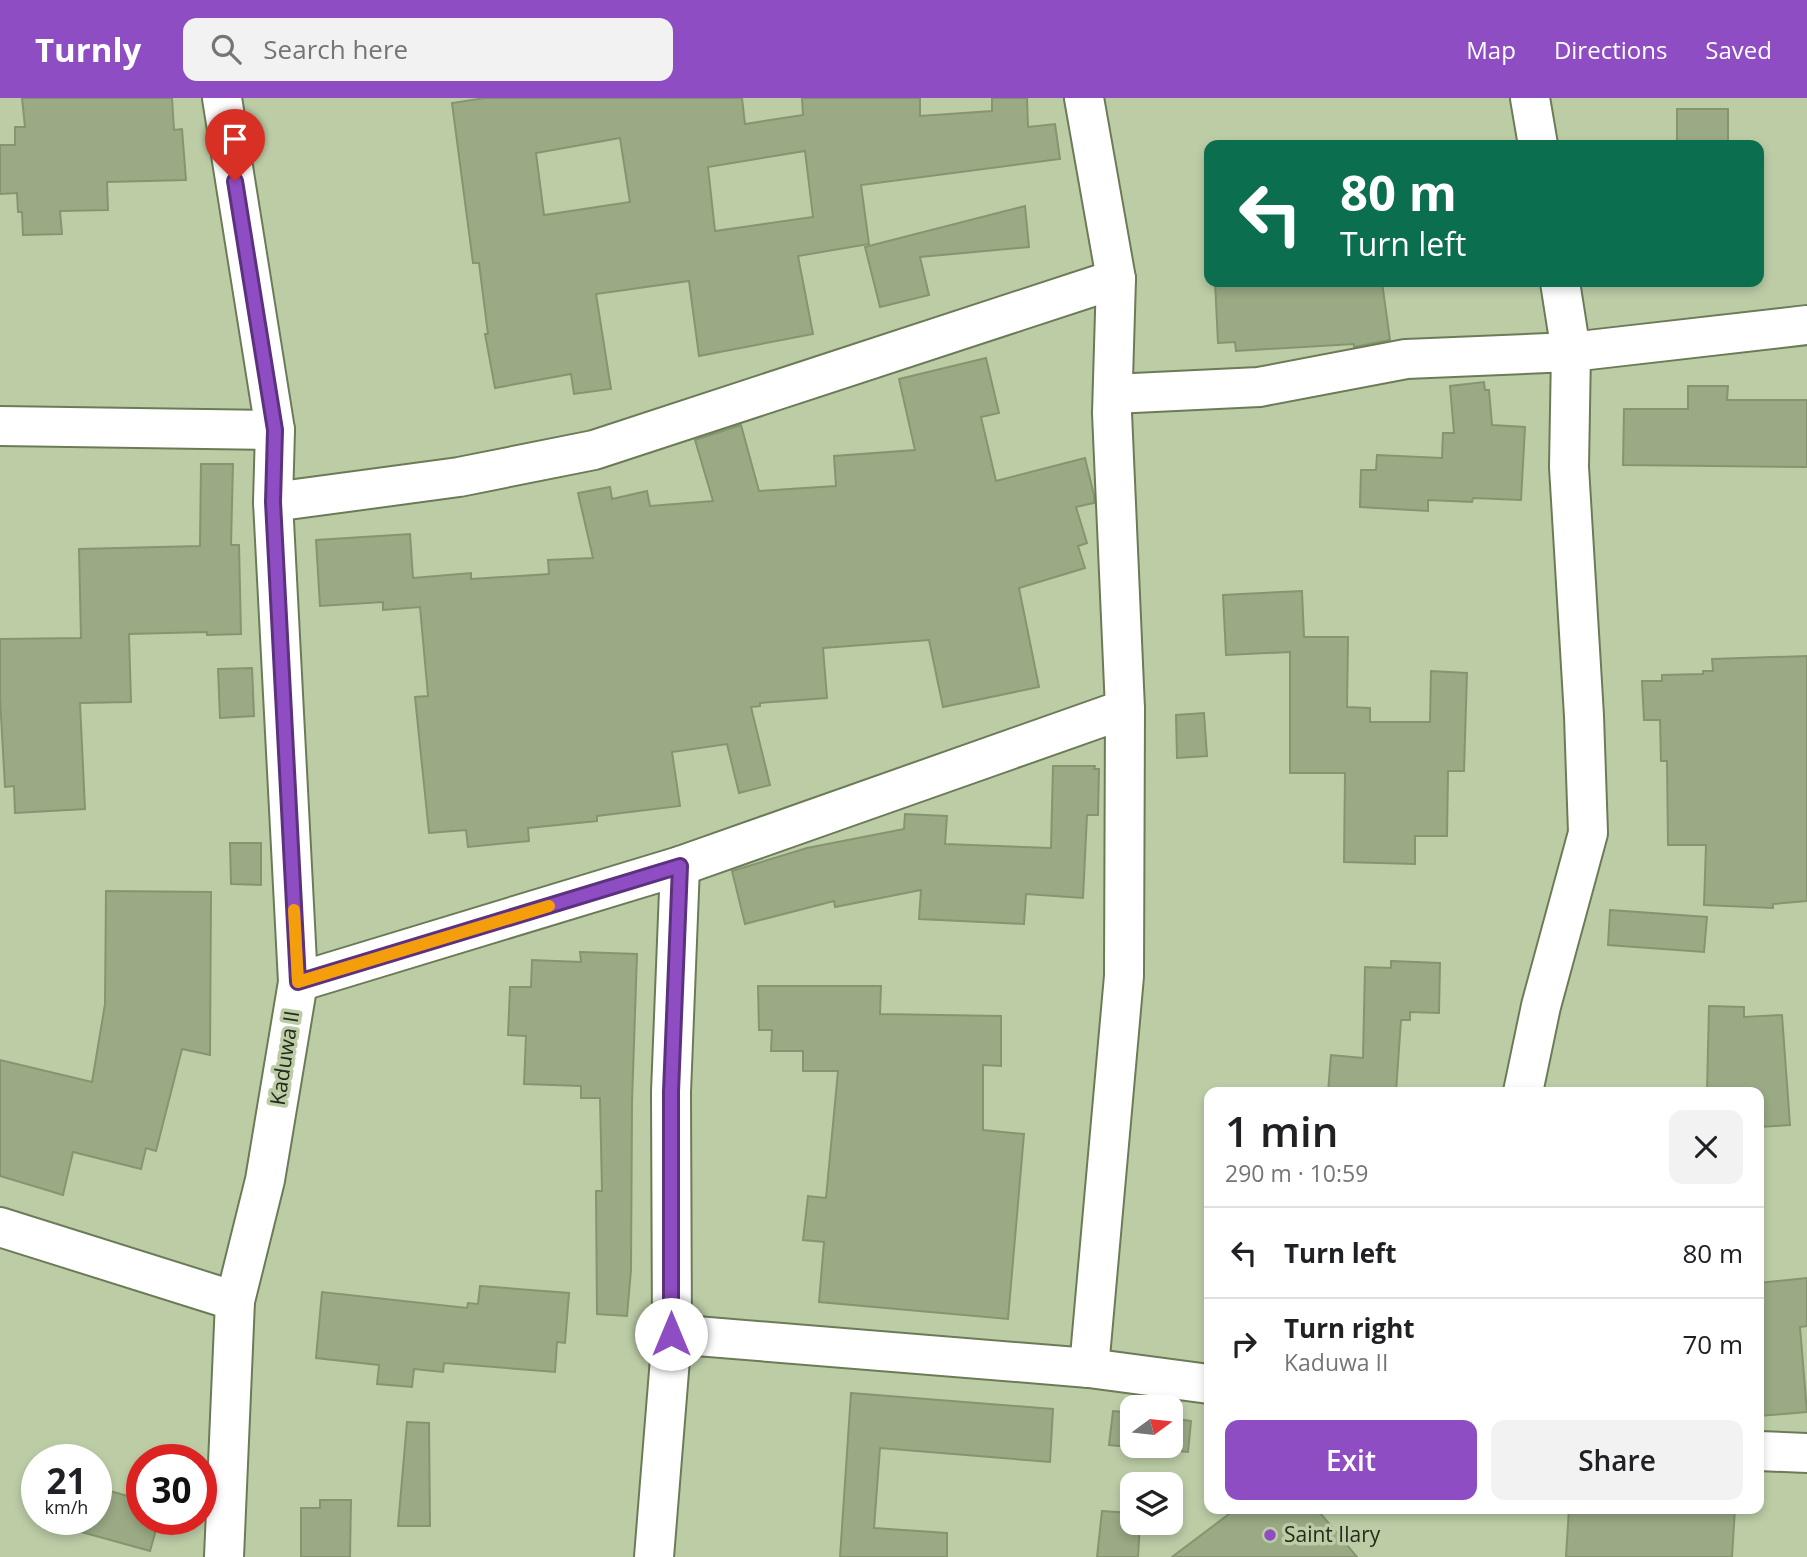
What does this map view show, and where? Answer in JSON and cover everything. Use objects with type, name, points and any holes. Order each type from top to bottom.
[{"type":"street","name":"Kaduwa II","points":[[222,98],[275,430],[273,502],[298,982],[265,1180],[235,1301],[224,1557]]},
{"type":"street","points":[[1084,98],[1116,279],[1113,394],[1125,709],[1124,976],[1089,1368]]},
{"type":"street","points":[[1530,98],[1537,140]]},
{"type":"street","points":[[273,502],[459,477],[594,450],[1116,279]]},
{"type":"street","points":[[1524,1087],[1541,1006],[1588,833],[1569,467],[1571,352],[1561,287]]},
{"type":"street","points":[[1113,394],[1259,387],[1406,359],[1571,352],[1807,325]]},
{"type":"street","points":[[0,426],[275,430]]},
{"type":"street","points":[[298,982],[680,866],[1125,709]]},
{"type":"street","points":[[654,1557],[671,1334],[671,1092],[680,866]]},
{"type":"street","points":[[0,1227],[235,1301]]},
{"type":"street","points":[[671,1334],[1089,1368],[1204,1383]]},
{"type":"street","points":[[1764,1451],[1807,1453]]},
{"type":"building","points":[[22,98],[172,98],[174,130],[182,129],[186,180],[107,182],[108,210],[60,211],[62,234],[23,235],[22,212],[18,212],[17,193],[0,194],[0,145],[15,145],[15,127],[25,127]]},
{"type":"building","points":[[485,98],[742,98],[745,124],[803,115],[802,98],[920,98],[920,116],[992,111],[992,98],[1027,98],[1028,127],[1055,124],[1060,159],[861,185],[869,244],[798,256],[813,334],[699,356],[689,281],[596,294],[611,389],[574,394],[571,374],[495,388],[485,334],[488,334],[479,263],[473,263],[452,103]],"holes":[[[620,138],[630,202],[544,215],[536,153]],[[805,151],[813,217],[715,231],[708,167]]]},
{"type":"building","points":[[1677,109],[1728,109],[1728,140],[1677,140]]},
{"type":"building","points":[[1025,206],[1029,247],[920,257],[929,295],[880,307],[865,247]]},
{"type":"building","points":[[1215,287],[1383,287],[1390,340],[1354,347],[1354,344],[1236,351],[1235,342],[1218,343]]},
{"type":"building","points":[[986,358],[999,413],[981,417],[996,481],[1085,458],[1094,495],[1094,503],[1076,507],[1087,543],[1078,546],[1085,568],[1019,588],[1039,687],[943,707],[929,640],[823,648],[827,698],[760,703],[760,706],[751,707],[770,785],[739,793],[727,744],[672,752],[680,806],[597,816],[597,821],[528,828],[529,841],[468,847],[466,830],[429,833],[415,697],[428,696],[420,607],[383,610],[383,602],[320,606],[316,540],[410,534],[413,578],[471,573],[471,579],[549,574],[548,560],[593,558],[578,493],[610,487],[612,499],[647,491],[650,506],[713,501],[695,440],[741,425],[759,491],[836,486],[834,456],[915,450],[899,379]]},
{"type":"building","points":[[1484,382],[1485,390],[1489,390],[1492,425],[1525,427],[1521,500],[1428,500],[1428,511],[1360,507],[1361,470],[1376,470],[1377,455],[1442,458],[1443,433],[1454,433],[1450,386]]},
{"type":"building","points":[[1688,386],[1728,386],[1727,400],[1807,400],[1807,467],[1623,465],[1624,409],[1688,409]]},
{"type":"building","points":[[201,464],[233,464],[231,545],[239,545],[241,634],[129,634],[131,702],[80,703],[85,809],[15,813],[14,786],[5,787],[0,639],[81,638],[79,549],[200,546]]},
{"type":"building","points":[[1302,591],[1304,637],[1348,637],[1347,707],[1370,708],[1370,722],[1430,722],[1431,671],[1467,673],[1464,771],[1448,771],[1447,836],[1415,836],[1415,864],[1344,862],[1345,773],[1290,773],[1290,652],[1226,655],[1223,595]]},
{"type":"building","points":[[1807,656],[1807,901],[1773,904],[1773,908],[1704,905],[1706,845],[1668,845],[1667,761],[1661,761],[1660,720],[1644,720],[1642,681],[1662,681],[1662,675],[1703,674],[1703,671],[1713,671],[1712,659]]},
{"type":"building","points":[[252,668],[254,716],[220,718],[218,669]]},
{"type":"building","points":[[1204,713],[1207,756],[1177,758],[1176,715]]},
{"type":"building","points":[[1053,766],[1095,766],[1094,769],[1099,769],[1098,815],[1087,815],[1083,898],[1026,894],[1024,924],[919,919],[921,890],[835,907],[834,901],[745,924],[732,871],[807,848],[904,829],[905,814],[947,816],[945,844],[1051,848]]},
{"type":"building","points":[[230,843],[261,843],[261,885],[231,884]]},
{"type":"building","points":[[106,891],[211,892],[210,1055],[182,1049],[156,1151],[146,1148],[141,1169],[73,1152],[63,1195],[0,1176],[0,1060],[92,1082],[105,1004]]},
{"type":"building","points":[[1610,910],[1707,917],[1704,952],[1608,945]]},
{"type":"building","points":[[580,952],[637,954],[632,1102],[631,1270],[627,1316],[597,1314],[596,1191],[602,1191],[600,1098],[581,1098],[581,1086],[524,1084],[526,1036],[508,1035],[510,987],[531,987],[532,960],[581,962]]},
{"type":"building","points":[[1391,961],[1440,963],[1439,1013],[1410,1012],[1410,1020],[1401,1020],[1396,1087],[1328,1087],[1331,1055],[1363,1058],[1365,967],[1391,968]]},
{"type":"building","points":[[758,986],[881,986],[880,1014],[1001,1016],[1001,1066],[983,1065],[983,1130],[1024,1134],[1008,1319],[819,1302],[824,1242],[803,1240],[808,1196],[826,1198],[838,1071],[803,1071],[803,1051],[771,1051],[772,1030],[759,1030]]},
{"type":"building","points":[[1709,1006],[1744,1007],[1744,1017],[1782,1015],[1790,1125],[1764,1127],[1764,1087],[1707,1087]]},
{"type":"building","points":[[1807,1278],[1807,1326],[1800,1327],[1807,1412],[1764,1416],[1764,1282]]},
{"type":"building","points":[[480,1286],[569,1293],[565,1343],[557,1342],[555,1372],[444,1363],[443,1372],[414,1369],[412,1387],[377,1384],[379,1365],[316,1358],[322,1292],[467,1308],[468,1303],[478,1304]]},
{"type":"building","points":[[851,1393],[1053,1409],[1050,1462],[880,1448],[874,1528],[947,1533],[947,1557],[840,1557]]},
{"type":"building","points":[[1113,1411],[1120,1412],[1120,1446],[1109,1445]]},
{"type":"building","points":[[1183,1420],[1191,1421],[1188,1452],[1183,1452]]},
{"type":"building","points":[[407,1422],[429,1423],[430,1526],[398,1526]]},
{"type":"building","points":[[112,1492],[126,1495],[126,1535],[154,1535],[150,1551],[92,1535],[112,1535]]},
{"type":"building","points":[[320,1500],[351,1500],[350,1557],[301,1557],[301,1508],[320,1508]]},
{"type":"building","points":[[1102,1511],[1120,1512],[1120,1535],[1139,1535],[1138,1557],[1097,1557]]},
{"type":"building","name":"Saint Ilary","points":[[1229,1514],[1321,1514],[1357,1557],[1172,1557]]},
{"type":"building","points":[[1569,1514],[1735,1514],[1732,1557],[1566,1557]]},
{"type":"slow traffic","points":[[294,910],[298,982],[549,906]]},
{"type":"place","name":"Saint Ilary","points":[[1270,1535]]},
{"type":"route","points":[[235,181],[275,430],[273,502],[298,982],[680,866],[671,1092],[671,1334]]}]
